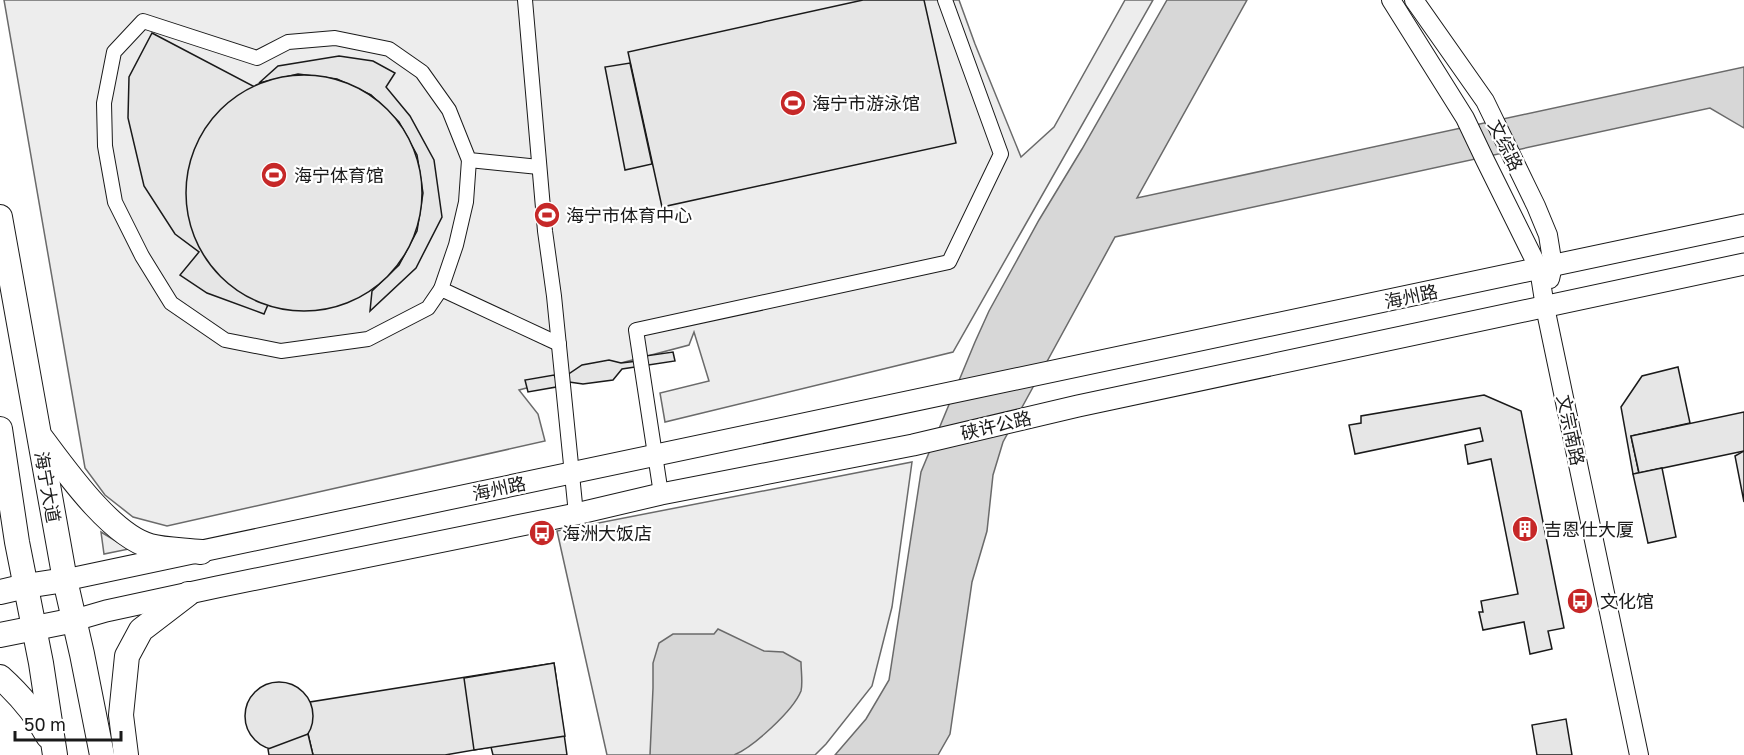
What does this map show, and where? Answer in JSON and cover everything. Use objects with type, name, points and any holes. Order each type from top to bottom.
[{"type":"highway","name":"海宁大道","points":[[0,217],[65,580],[102,755]]},
{"type":"highway","points":[[39,434],[73,481],[123,532],[149,546],[201,552]]},
{"type":"highway","name":"海宁大道","points":[[1,440],[54,750]]},
{"type":"highway","points":[[0,592],[65,580]]},
{"type":"highway","points":[[126,755],[121,716],[127,656],[141,630],[188,594]]},
{"type":"highway","points":[[0,635],[75,620]]},
{"type":"highway","points":[[0,677],[19,693],[37,716],[54,750]]},
{"type":"main road","points":[[1391,0],[1465,118],[1485,160],[1546,268]]},
{"type":"main road","name":"文综路","points":[[1414,0],[1485,101],[1536,206],[1548,235],[1545,307]]},
{"type":"main road","name":"海州路","points":[[65,580],[1744,225]]},
{"type":"main road","points":[[1545,307],[1744,264]]},
{"type":"main road","name":"硖许公路","points":[[661,494],[913,445],[1078,406],[1545,307]]},
{"type":"main road","name":"文宗南路","points":[[1545,307],[1640,755]]},
{"type":"main road","points":[[75,620],[106,610],[576,514],[661,494]]},
{"type":"street","points":[[525,0],[545,231],[576,514]]},
{"type":"street","points":[[661,494],[636,330],[949,262],[1001,154],[945,0]]},
{"type":"street","points":[[143,21],[257,58],[288,42],[335,38],[389,49],[422,72],[449,110],[470,160],[466,202],[456,245],[441,289],[428,308],[368,339],[281,351],[225,340],[171,303],[142,256],[115,202],[105,146],[104,103],[114,52],[143,21]]},
{"type":"street","points":[[470,160],[539,167]]},
{"type":"street","points":[[441,289],[559,344]]},
{"type":"shaded area","name":"海宁市体育中心","points":[[4,0],[959,0],[1021,157],[1054,127],[1125,0],[1153,0],[953,352],[665,422],[660,393],[709,381],[694,332],[689,345],[519,390],[538,414],[545,441],[167,526],[133,517],[105,495],[85,468]]},
{"type":"shaded area","points":[[1167,0],[1247,0],[1137,198],[1744,67],[1744,128],[1710,108],[1115,237],[1003,442],[993,475],[987,531],[972,582],[950,734],[938,755],[835,755],[866,719],[889,680],[921,472],[975,342],[989,311],[1039,220]]},
{"type":"shaded area","points":[[912,462],[892,607],[872,686],[815,755],[607,755],[557,531]]},
{"type":"shaded area","points":[[101,532],[129,549],[104,554]]},
{"type":"shaded area","points":[[718,629],[764,651],[783,652],[801,662],[802,688],[797,699],[772,728],[734,755],[650,755],[653,663],[659,643],[673,634],[714,634]]},
{"type":"building","name":"海宁市游泳馆","points":[[863,0],[924,0],[956,143],[662,207],[628,52]]},
{"type":"building","name":"海宁体育馆","points":[[152,33],[272,96],[303,89],[336,95],[366,105],[396,138],[405,164],[409,199],[402,231],[390,229],[372,262],[341,283],[302,296],[275,288],[264,314],[207,293],[180,275],[199,252],[175,234],[144,186],[128,118],[129,77]]},
{"type":"building","points":[[339,56],[373,61],[395,73],[386,87],[410,116],[434,160],[442,217],[416,268],[370,311],[372,291],[399,265],[417,231],[423,193],[417,155],[399,122],[371,95],[337,79],[298,74],[259,83],[278,66]]},
{"type":"building","points":[[630,63],[652,164],[625,170],[605,67]]},
{"type":"building","name":"海宁体育馆","points":[[292,75],[316,75],[338,80],[360,89],[388,109],[402,127],[413,148],[420,170],[422,193],[420,216],[413,238],[402,259],[388,277],[360,297],[338,306],[316,311],[292,311],[270,306],[248,297],[220,277],[200,249],[191,227],[186,205],[186,181],[191,159],[200,137],[220,109],[248,89],[270,80]]},
{"type":"building","points":[[673,352],[675,361],[622,369],[613,380],[583,384],[569,382],[528,392],[525,380],[567,375],[582,365],[609,360],[621,363],[646,360],[645,356]]},
{"type":"building","points":[[1678,367],[1690,423],[1631,436],[1639,473],[1633,474],[1621,407],[1642,376]]},
{"type":"building","name":"吉恩仕大厦","points":[[1484,395],[1521,411],[1564,628],[1548,631],[1552,649],[1530,654],[1524,622],[1483,630],[1479,612],[1483,612],[1481,601],[1518,594],[1491,459],[1468,464],[1465,445],[1483,441],[1480,428],[1355,454],[1349,425],[1361,423],[1361,416]]},
{"type":"building","points":[[1744,412],[1744,451],[1639,473],[1631,436]]},
{"type":"building","points":[[1744,451],[1744,502],[1735,456]]},
{"type":"building","points":[[1662,468],[1676,537],[1648,543],[1633,474]]},
{"type":"building","points":[[554,663],[567,755],[493,755],[491,747],[445,755],[313,755],[308,734],[310,702]]},
{"type":"building","points":[[554,663],[565,736],[474,750],[464,678]]},
{"type":"building","points":[[279,682],[292,684],[303,692],[311,703],[313,716],[311,729],[303,740],[292,748],[279,750],[266,748],[255,740],[247,729],[245,716],[247,703],[255,692],[266,684]]},
{"type":"building","points":[[1566,719],[1572,755],[1537,755],[1532,725]]},
{"type":"building","points":[[308,734],[313,755],[269,755],[268,749]]},
{"type":"place","name":"海宁市游泳馆","points":[[793,103]]},
{"type":"place","name":"海宁体育馆","points":[[274,175]]},
{"type":"place","name":"海宁市体育中心","points":[[547,215]]},
{"type":"place","name":"吉恩仕大厦","points":[[1525,529]]},
{"type":"place","name":"海洲大饭店","points":[[542,533]]},
{"type":"place","name":"文化馆","points":[[1580,601]]}]
